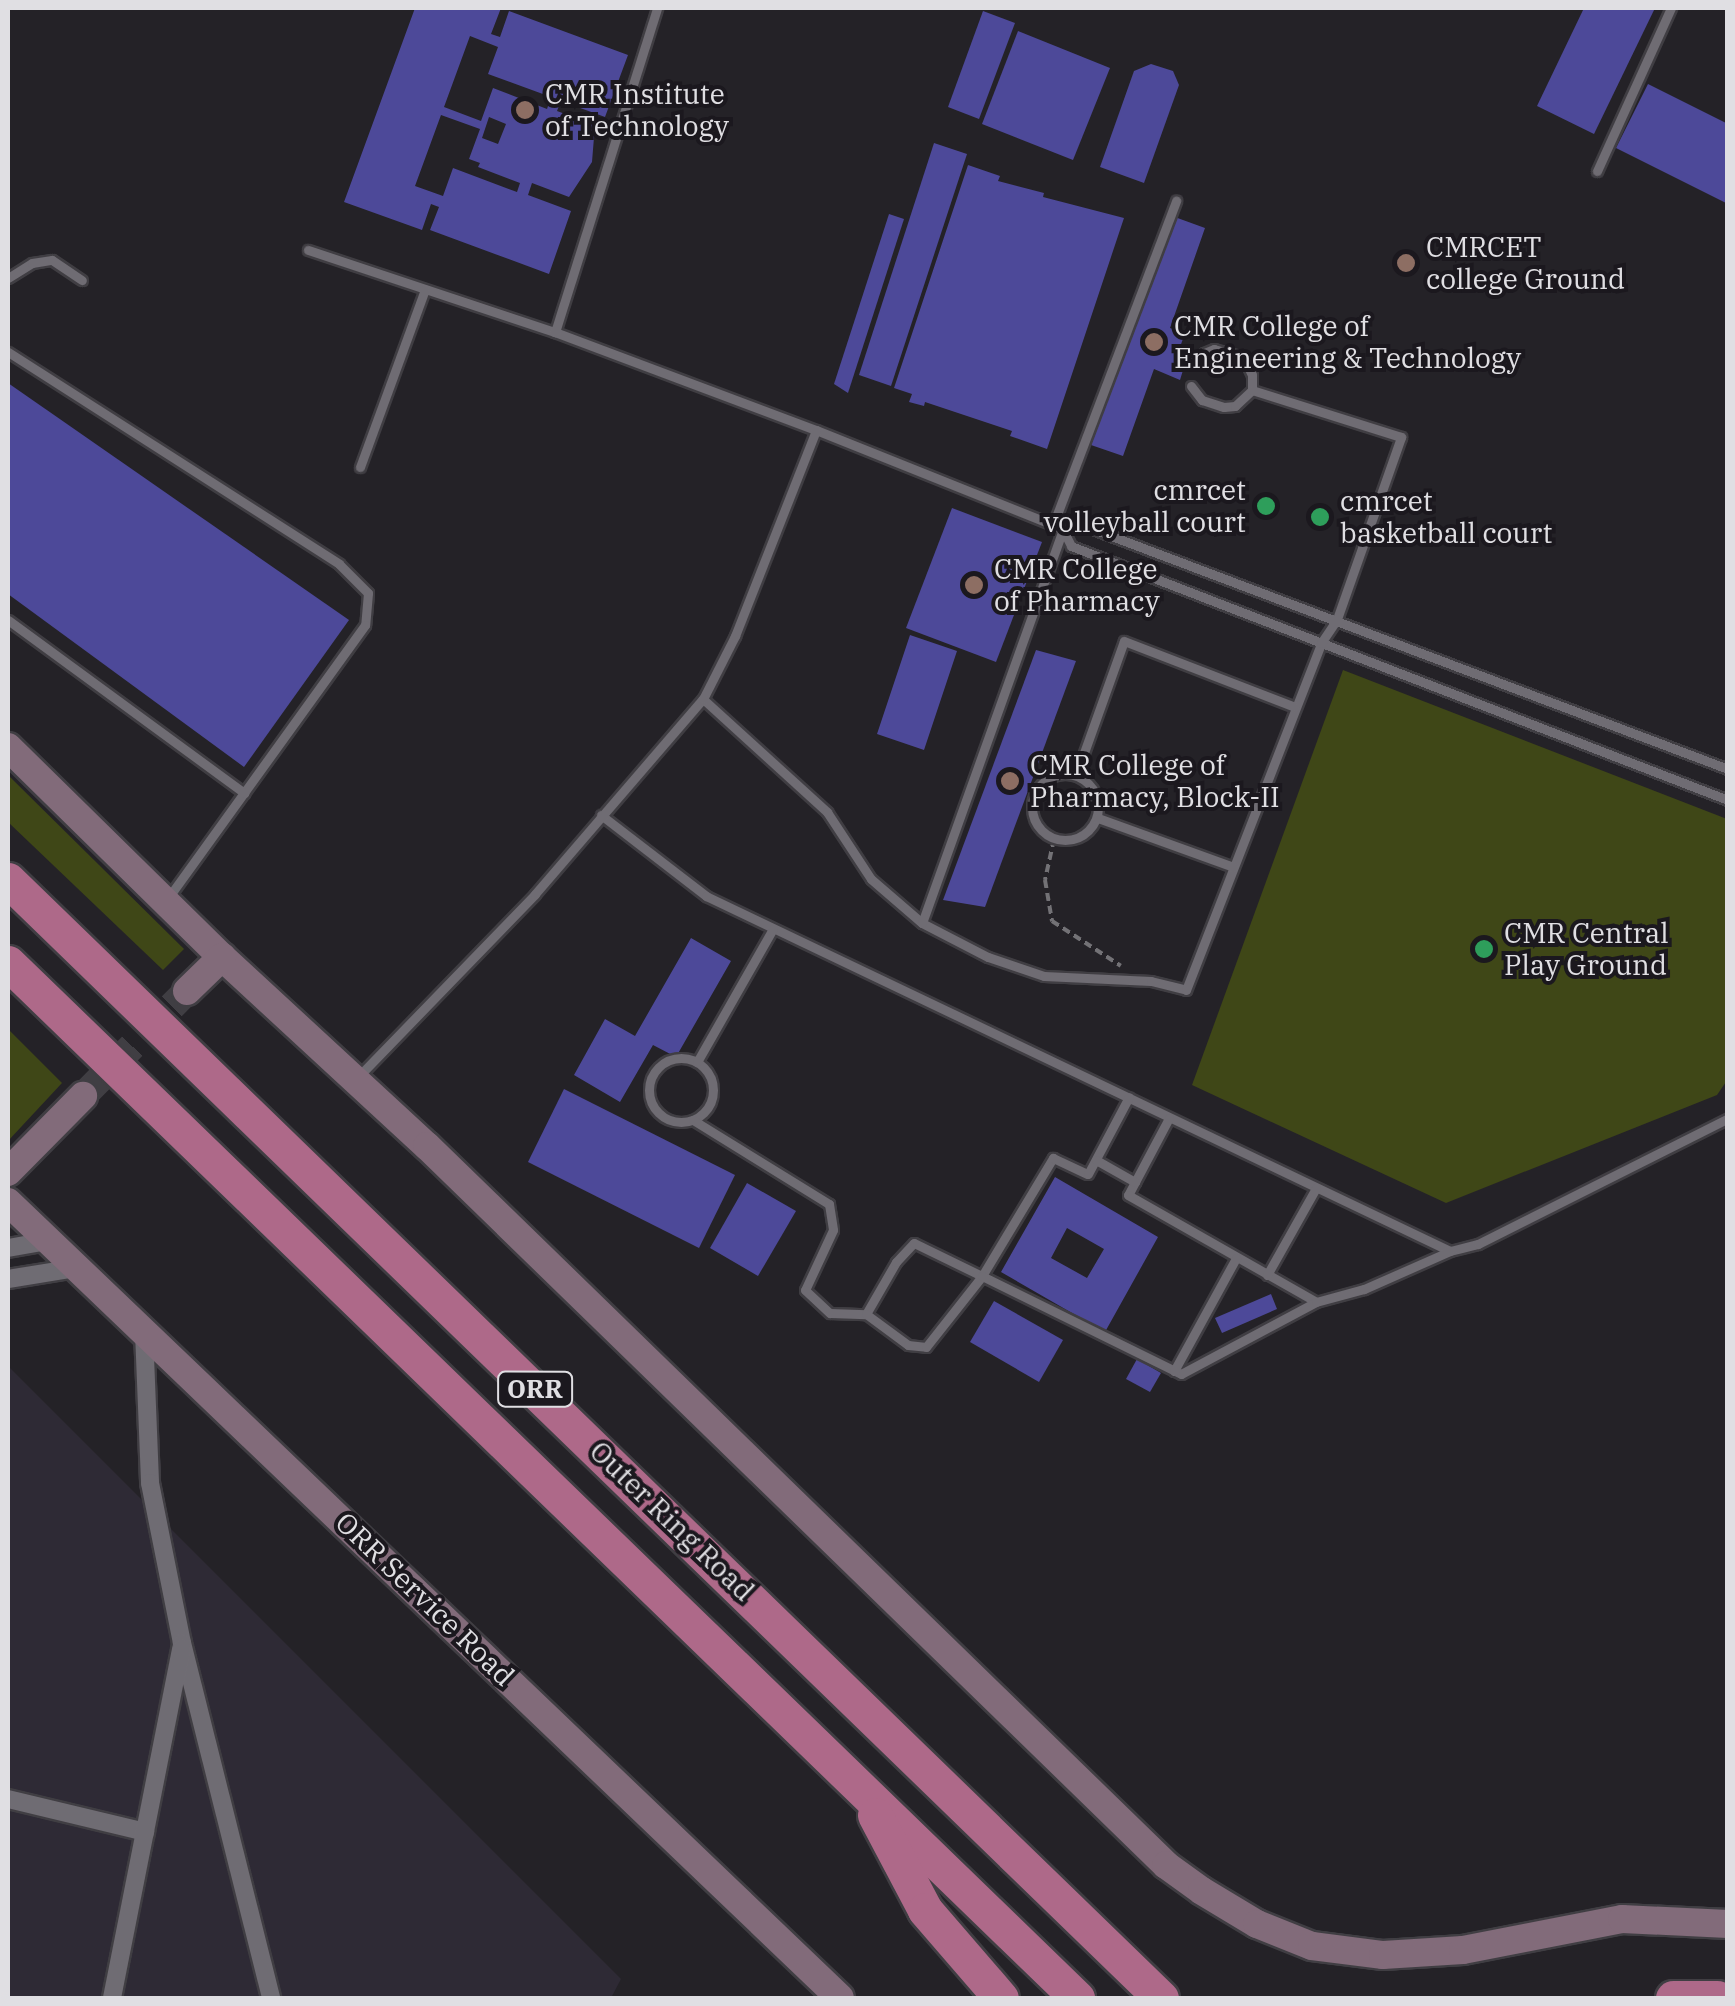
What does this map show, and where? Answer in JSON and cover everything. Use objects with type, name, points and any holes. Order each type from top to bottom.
[{"type":"highway","name":"Outer Ring Road","points":[[8,880],[1162,1998]]},
{"type":"highway","name":"ORR","points":[[8,962],[1077,1998]]},
{"type":"highway","points":[[856,1782],[926,1910],[1002,1998]]},
{"type":"highway","points":[[1672,1998],[1717,1998]]},
{"type":"main road","points":[[8,747],[1166,1866],[1202,1891],[1257,1924],[1312,1946],[1383,1955],[1463,1950],[1622,1918],[1728,1924]]},
{"type":"main road","points":[[187,991],[222,956]]},
{"type":"main road","points":[[8,1172],[83,1096]]},
{"type":"main road","name":"ORR Service Road","points":[[8,1202],[840,1998]]},
{"type":"street","points":[[8,1248],[46,1241]]},
{"type":"street","points":[[8,1280],[75,1268]]},
{"type":"street","points":[[144,1332],[150,1483],[182,1643],[271,1998]]},
{"type":"street","points":[[112,1998],[182,1643]]},
{"type":"street","points":[[8,1800],[145,1832]]},
{"type":"lane","points":[[555,332],[657,8]]},
{"type":"lane","points":[[1597,172],[1672,8]]},
{"type":"lane","points":[[922,923],[1058,527],[1176,201]]},
{"type":"lane","points":[[308,250],[555,332],[1058,527],[1077,523],[1728,769]]},
{"type":"lane","points":[[8,278],[32,263],[52,260],[82,280]]},
{"type":"lane","points":[[360,467],[425,289]]},
{"type":"lane","points":[[1191,386],[1202,400],[1224,407],[1236,406],[1252,390],[1252,375],[1244,360],[1236,355],[1214,349],[1204,352],[1193,366]]},
{"type":"lane","points":[[8,352],[339,564],[368,593],[365,625],[166,902]]},
{"type":"lane","points":[[704,699],[827,812],[870,879],[922,923],[988,957],[1044,976],[1151,981],[1186,990],[1321,642],[1337,619],[1401,437],[1252,390]]},
{"type":"lane","points":[[355,1080],[535,894],[704,699],[735,636],[816,430]]},
{"type":"lane","points":[[1058,527],[1071,546],[1728,800]]},
{"type":"lane","points":[[8,620],[244,793]]},
{"type":"lane","points":[[1076,775],[1124,641],[1296,707]]},
{"type":"lane","points":[[1058,774],[1076,775],[1090,784],[1098,800],[1098,818],[1088,833],[1072,840],[1054,839],[1040,829],[1032,814],[1033,796],[1043,782],[1058,774]]},
{"type":"lane","points":[[601,815],[706,896],[1450,1252]]},
{"type":"lane","points":[[1098,818],[1233,867]]},
{"type":"lane","points":[[697,1062],[774,929]]},
{"type":"lane","points":[[679,1058],[697,1062],[710,1074],[714,1092],[708,1110],[693,1120],[675,1122],[658,1113],[650,1097],[651,1079],[662,1064],[679,1058]]},
{"type":"lane","points":[[693,1120],[829,1204],[833,1230],[804,1290],[830,1313],[866,1314],[908,1345],[926,1347],[982,1276],[1053,1158],[1088,1174],[1129,1097]]},
{"type":"lane","points":[[1170,1118],[1128,1195],[1316,1302]]},
{"type":"lane","points":[[866,1314],[896,1262],[914,1244],[1180,1374],[1316,1302],[1364,1289],[1478,1244],[1728,1118]]},
{"type":"lane","points":[[1096,1160],[1135,1182]]},
{"type":"lane","points":[[1267,1275],[1316,1188]]},
{"type":"lane","points":[[1174,1370],[1236,1258]]},
{"type":"path","points":[[1054,839],[1046,880],[1052,921],[1095,952],[1151,981]]},
{"type":"shaded area","points":[[8,1366],[621,1979],[611,1998],[8,1998]]},
{"type":"green space","name":"CMR Central Play Ground","points":[[1343,670],[1727,819],[1728,1079],[1717,1095],[1446,1203],[1192,1085]]},
{"type":"green space","points":[[8,775],[184,949],[163,970],[8,822]]},
{"type":"green space","points":[[8,1029],[62,1083],[8,1141]]},
{"type":"building","points":[[415,8],[501,8],[491,34],[500,37],[509,11],[628,55],[605,117],[561,101],[557,111],[595,125],[592,162],[569,197],[532,183],[528,195],[571,211],[549,274],[430,230],[439,207],[431,204],[422,230],[344,202]],"holes":[[[470,36],[498,47],[488,74],[551,97],[547,109],[493,88],[481,121],[444,107]],[[441,115],[480,129],[469,159],[480,163],[478,167],[520,183],[517,192],[453,168],[443,196],[415,186]],[[489,117],[506,124],[498,144],[482,138]]]},
{"type":"building","points":[[1584,8],[1655,8],[1594,134],[1537,106]]},
{"type":"building","points":[[983,11],[1015,23],[979,119],[948,107]]},
{"type":"building","points":[[1018,31],[1110,68],[1073,160],[982,124]]},
{"type":"building","points":[[1151,64],[1173,71],[1179,85],[1144,183],[1100,167],[1134,71]]},
{"type":"building","points":[[1648,84],[1728,124],[1728,204],[1616,148]]},
{"type":"building","points":[[934,143],[967,154],[891,386],[859,375]]},
{"type":"building","points":[[968,165],[1000,176],[998,181],[1044,193],[1043,197],[1124,218],[1047,449],[1010,436],[1012,431],[925,402],[924,406],[909,402],[912,394],[894,388]]},
{"type":"building","points":[[889,214],[904,219],[848,393],[834,384]]},
{"type":"building","name":"CMR College of Engineering & Technology","points":[[1172,216],[1205,228],[1170,328],[1185,333],[1179,350],[1188,354],[1180,380],[1154,369],[1123,456],[1091,445]]},
{"type":"building","points":[[8,383],[349,620],[244,767],[8,594]]},
{"type":"building","name":"CMR College of Pharmacy","points":[[952,508],[1042,542],[996,662],[906,628]]},
{"type":"building","points":[[910,635],[957,651],[924,750],[877,734]]},
{"type":"building","name":"CMR College of Pharmacy, Block-II","points":[[1036,650],[1076,661],[985,907],[943,900]]},
{"type":"building","points":[[691,938],[731,961],[676,1057],[653,1045],[620,1102],[574,1075],[605,1019],[635,1036]]},
{"type":"building","points":[[564,1089],[735,1175],[699,1248],[528,1162]]},
{"type":"building","points":[[1055,1177],[1158,1237],[1105,1332],[1001,1272]],"holes":[[[1067,1228],[1104,1249],[1087,1278],[1051,1258]]]},
{"type":"building","points":[[747,1183],[796,1211],[758,1276],[710,1248]]},
{"type":"building","points":[[1271,1294],[1277,1309],[1222,1333],[1215,1318]]},
{"type":"building","points":[[994,1301],[1063,1340],[1039,1382],[970,1342]]},
{"type":"building","points":[[1137,1359],[1161,1373],[1150,1392],[1126,1379]]},
{"type":"tunnel","points":[[83,1096],[187,991]]},
{"type":"place","name":"CMR Institute of Technology","points":[[525,110]]},
{"type":"place","name":"CMRCET college Ground","points":[[1406,263]]},
{"type":"place","name":"CMR College of Engineering & Technology","points":[[1154,342]]},
{"type":"place","name":"cmrcet volleyball court","points":[[1266,506]]},
{"type":"place","name":"cmrcet basketball court","points":[[1320,517]]},
{"type":"place","name":"CMR College of Pharmacy","points":[[974,585]]},
{"type":"place","name":"CMR College of Pharmacy, Block-II","points":[[1010,781]]},
{"type":"place","name":"CMR Central Play Ground","points":[[1484,949]]}]
